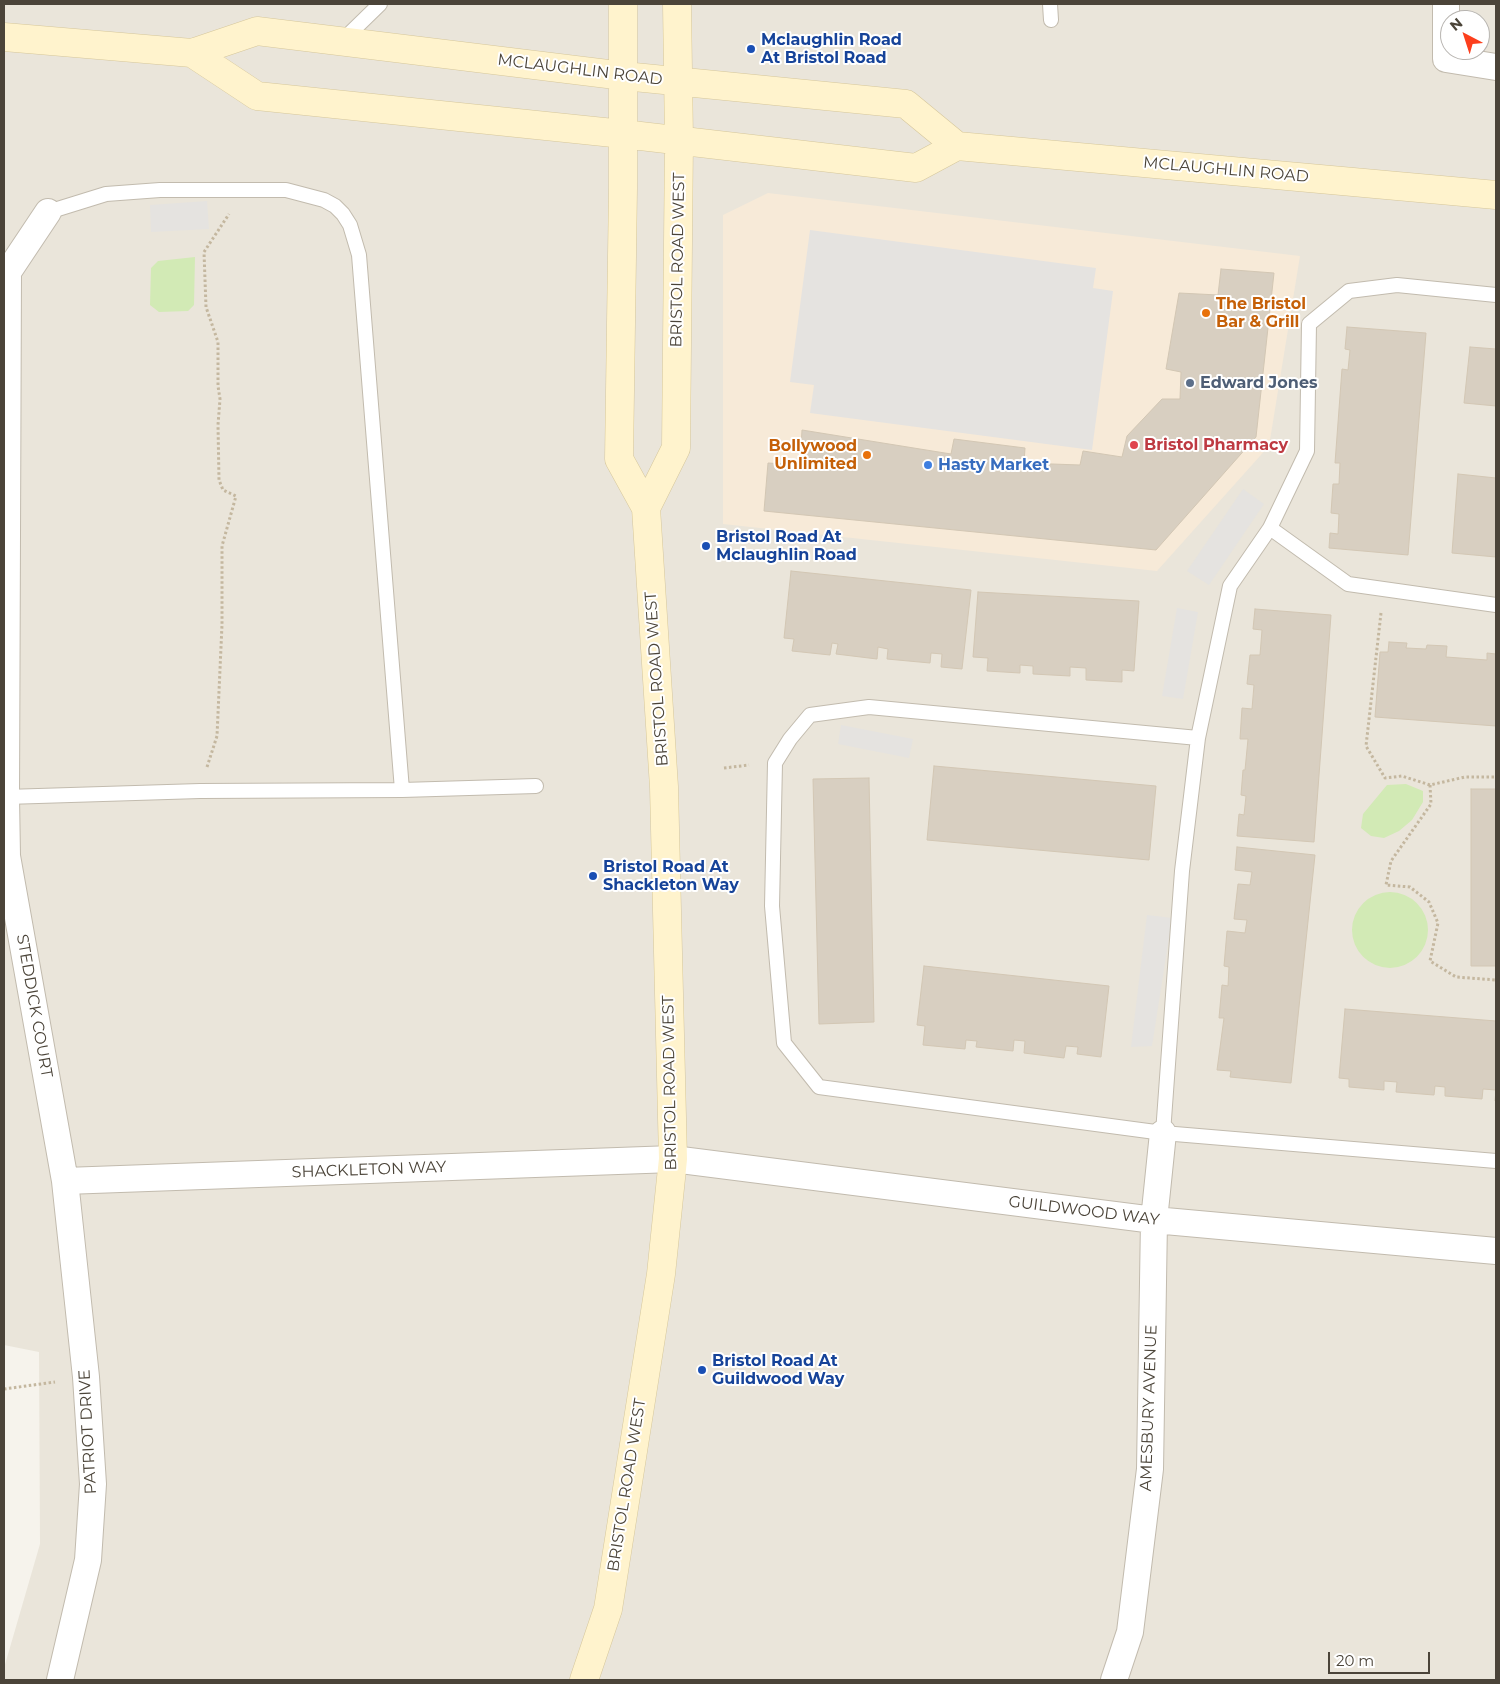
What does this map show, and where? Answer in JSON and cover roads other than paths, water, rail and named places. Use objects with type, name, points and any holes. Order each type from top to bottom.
[{"type":"street","name":"BRISTOL ROAD WEST","points":[[584,1680],[608,1609],[661,1274],[672,1159],[664,787],[646,508],[619,459],[624,76],[623,4]]},
{"type":"street","name":"BRISTOL ROAD WEST","points":[[646,508],[676,448],[679,140],[677,4]]},
{"type":"street","points":[[1446,4],[1446,59],[1496,66]]},
{"type":"street","name":"MCLAUGHLIN ROAD","points":[[4,37],[192,53],[257,31],[624,76],[906,104],[957,146]]},
{"type":"street","name":"MCLAUGHLIN ROAD","points":[[192,53],[257,96],[679,140],[916,168],[957,146],[1496,194]]},
{"type":"street","name":"STEDDICK COURT","points":[[48,212],[8,272],[7,856],[66,1181]]},
{"type":"street","name":"AMESBURY AVENUE","points":[[1114,1680],[1130,1632],[1150,1469],[1154,1220],[1162,1133]]},
{"type":"street","name":"SHACKLETON WAY","points":[[66,1181],[672,1159]]},
{"type":"street","name":"GUILDWOOD WAY","points":[[672,1159],[1154,1220],[1496,1251]]},
{"type":"street","name":"PATRIOT DRIVE","points":[[60,1680],[88,1560],[93,1484],[86,1377],[66,1181]]},
{"type":"lane","points":[[342,41],[380,4]]},
{"type":"lane","points":[[1050,4],[1051,20]]},
{"type":"lane","points":[[48,212],[106,194],[160,190],[286,190],[324,200],[335,206],[350,225],[359,255],[402,790]]},
{"type":"lane","points":[[1162,1133],[1182,871],[1198,738],[1230,586],[1270,528],[1307,451],[1309,324],[1349,291],[1397,285],[1496,295]]},
{"type":"lane","points":[[1270,528],[1348,584],[1496,604]]},
{"type":"lane","points":[[1198,738],[870,707],[810,715],[775,763],[772,906],[784,1043],[819,1087],[1162,1133],[1496,1161]]},
{"type":"lane","points":[[6,797],[200,791],[402,790],[536,786]]},
{"type":"place","name":"Mclaughlin Road At Bristol Road","points":[[751,49]]},
{"type":"place","name":"The Bristol Bar & Grill","points":[[1206,313]]},
{"type":"place","name":"Edward Jones","points":[[1190,383]]},
{"type":"place","name":"Bristol Pharmacy","points":[[1134,445]]},
{"type":"place","name":"Bollywood Unlimited","points":[[867,455]]},
{"type":"place","name":"Hasty Market","points":[[928,465]]},
{"type":"place","name":"Bristol Road At Mclaughlin Road","points":[[706,546]]},
{"type":"place","name":"Bristol Road At Shackleton Way","points":[[593,876]]},
{"type":"place","name":"Bristol Road At Guildwood Way","points":[[702,1370]]}]
